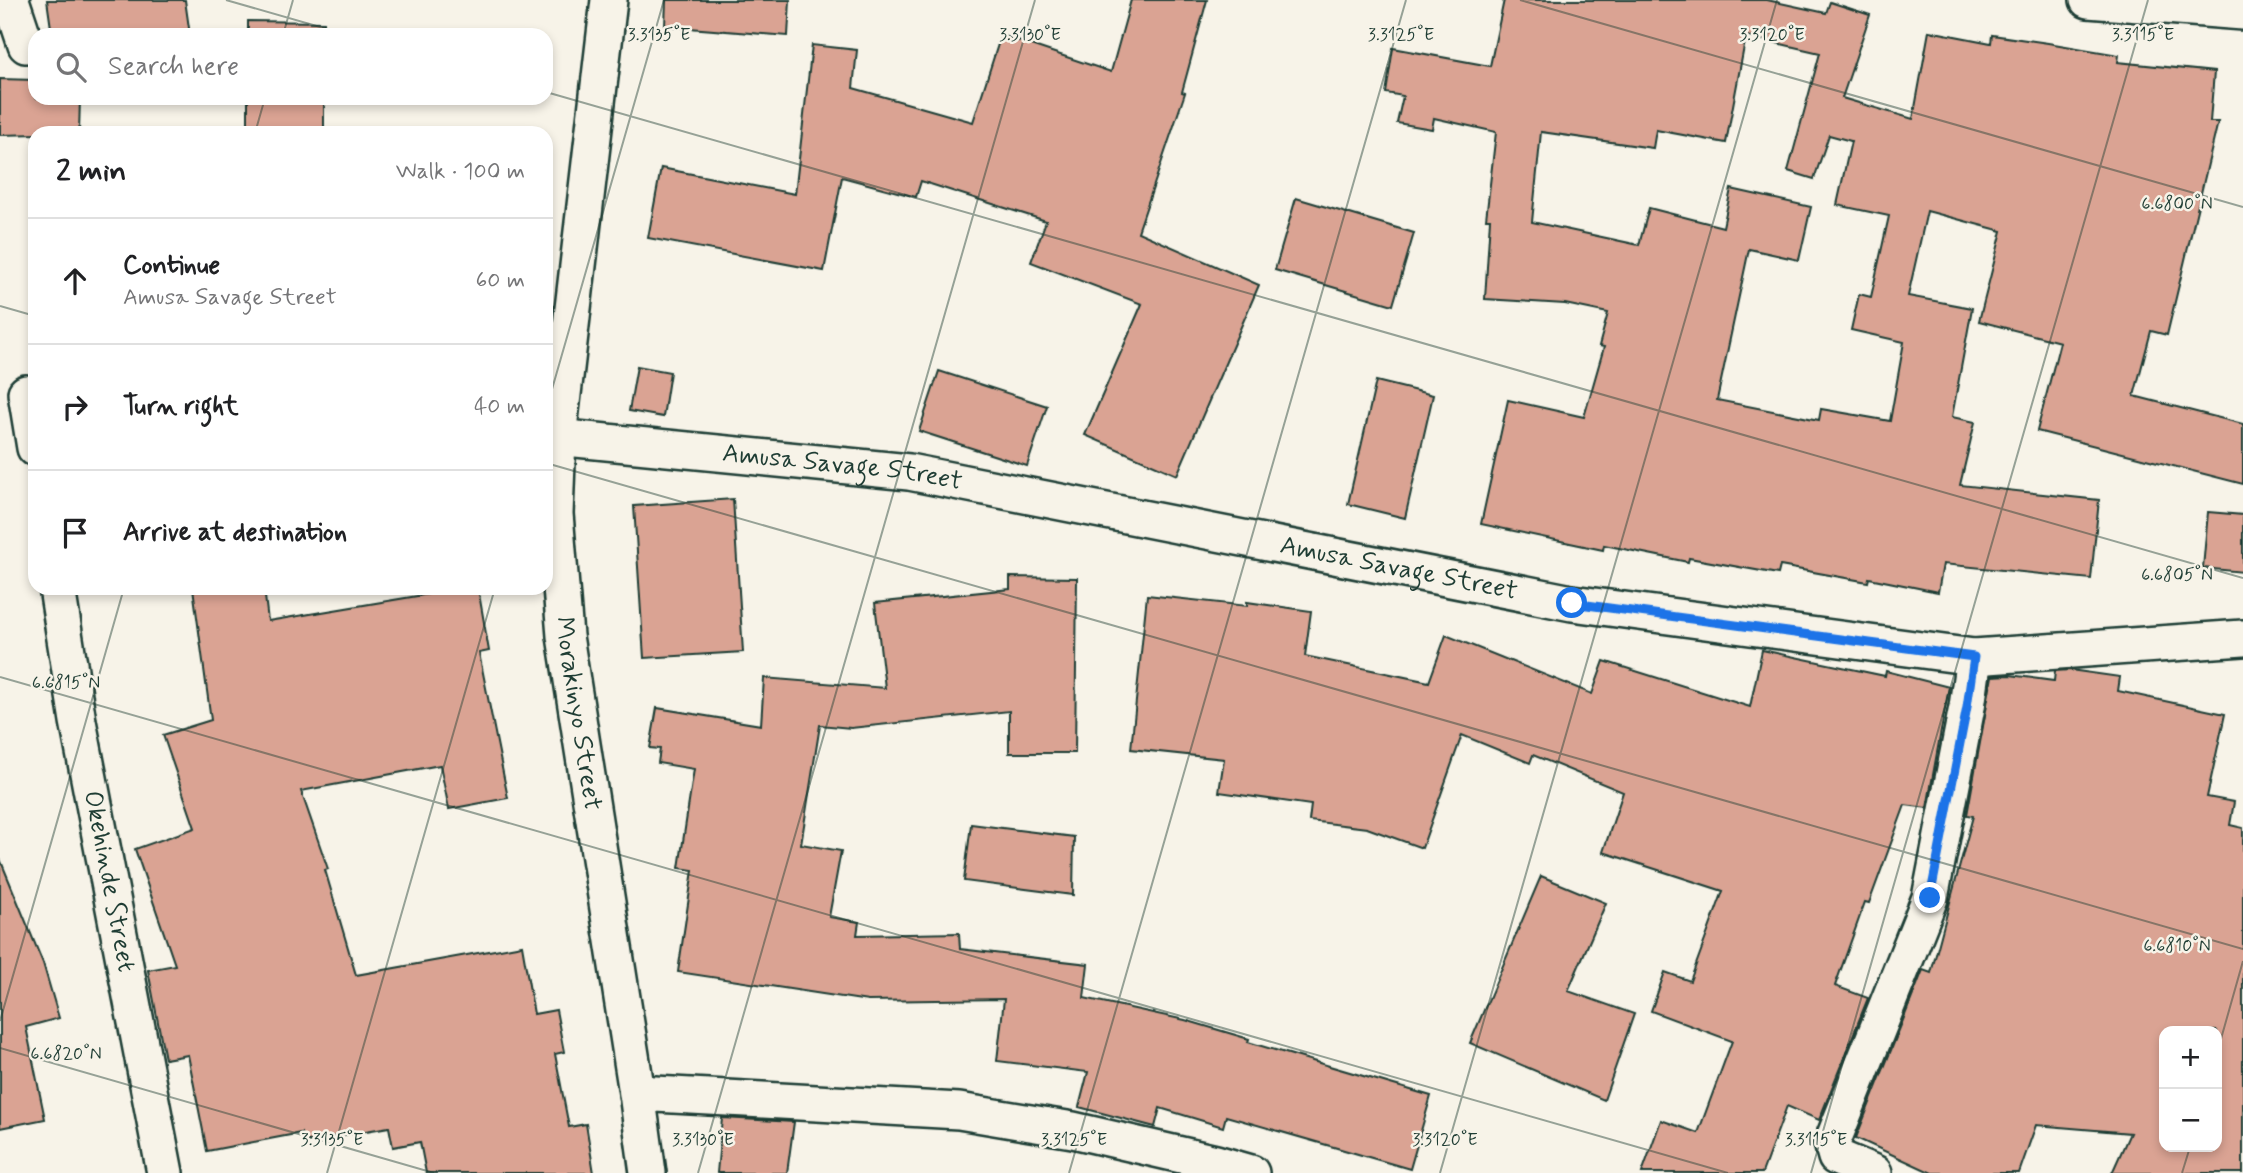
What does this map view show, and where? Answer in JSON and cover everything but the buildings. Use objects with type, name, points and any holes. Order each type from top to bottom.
[{"type":"street","points":[[11,0],[26,45]]},
{"type":"street","name":"Morakinyo Street","points":[[553,428],[609,0]]},
{"type":"street","points":[[2088,0],[2243,12]]},
{"type":"street","points":[[20,393],[28,422]]},
{"type":"street","name":"Amusa Savage Street","points":[[553,436],[909,472],[1572,603],[1974,657],[2243,638]]},
{"type":"street","name":"Morakinyo Street","points":[[553,462],[565,636],[648,1173]]},
{"type":"street","name":"Okehinde Street","points":[[58,595],[78,721],[165,1173]]},
{"type":"street","points":[[1874,1173],[1836,1157],[1832,1143],[1930,898],[1974,657]]},
{"type":"street","points":[[637,1093],[959,1111],[1073,1130],[1251,1173]]},
{"type":"route","points":[[1572,603],[1974,657],[1930,898]]}]
